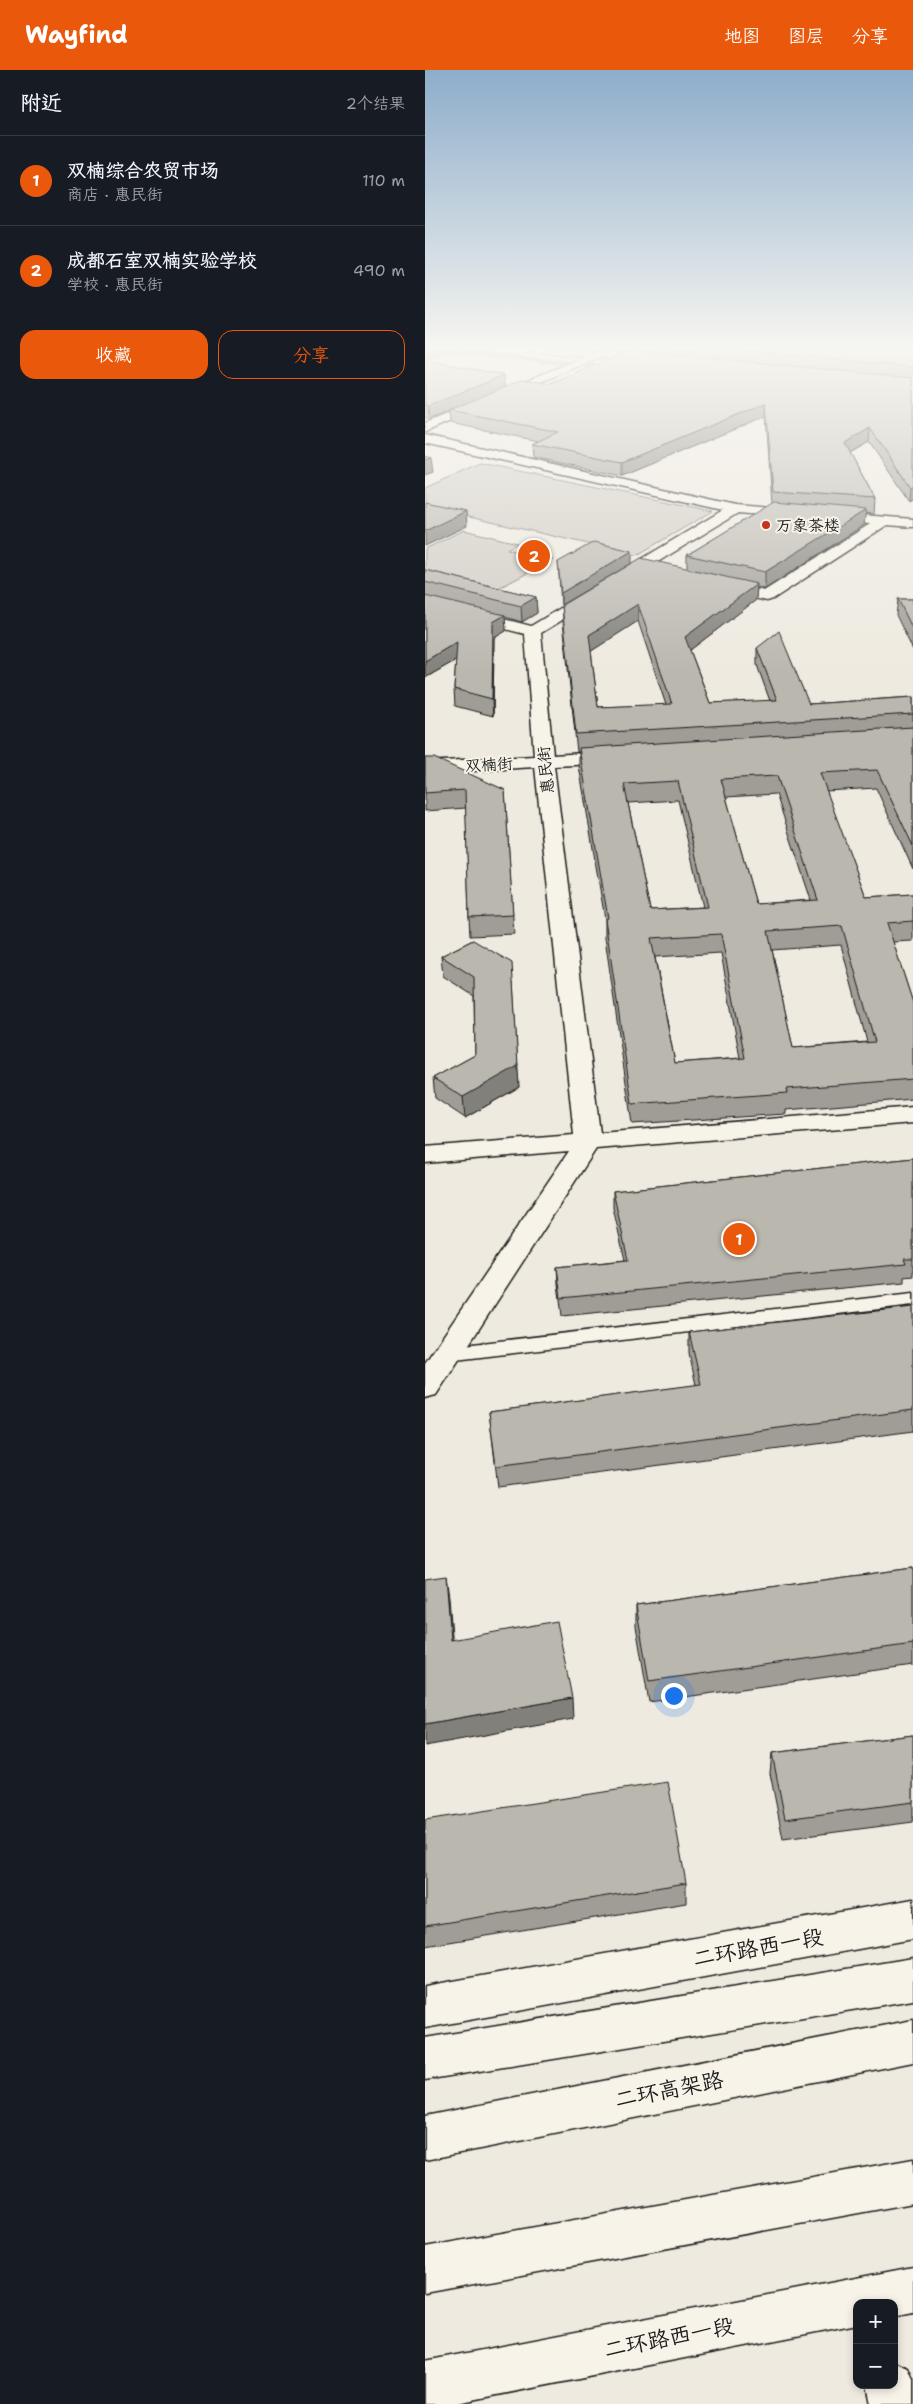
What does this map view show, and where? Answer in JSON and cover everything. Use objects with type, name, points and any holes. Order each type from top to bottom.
[{"type":"main road","points":[[506,457],[735,508],[913,524]]},
{"type":"main road","points":[[425,604],[533,631],[648,569],[735,508]]},
{"type":"main road","points":[[703,582],[767,596],[884,521]]},
{"type":"main road","name":"惠民街","points":[[533,631],[544,761],[588,1142]]},
{"type":"main road","name":"双楠街","points":[[425,768],[634,756]]},
{"type":"main road","points":[[425,1155],[913,1115]]},
{"type":"main road","points":[[425,1386],[588,1142]]},
{"type":"main road","name":"二环路西一段","points":[[425,2007],[913,1919]]},
{"type":"main road","points":[[425,2059],[913,1979]]},
{"type":"main road","name":"二环高架路","points":[[425,2138],[913,2041]]},
{"type":"main road","points":[[425,2270],[913,2181]]},
{"type":"main road","name":"二环路西一段","points":[[425,2385],[886,2297]]},
{"type":"main road","points":[[892,2389],[895,2404]]},
{"type":"lane","points":[[447,1354],[913,1299]]},
{"type":"shaded area","points":[[480,463],[713,511],[637,555],[425,507],[425,488]]},
{"type":"shaded area","points":[[464,530],[517,543],[507,549],[553,560],[489,593],[425,576],[425,549]]},
{"type":"building","points":[[597,457],[634,457],[622,462]]},
{"type":"building","points":[[770,457],[852,457],[875,499],[773,492]]},
{"type":"building","points":[[890,457],[913,457],[913,485],[910,487]]},
{"type":"building","points":[[425,502],[466,511],[425,531]]},
{"type":"building","points":[[774,502],[866,510],[765,572],[687,555]]},
{"type":"building","points":[[594,542],[632,551],[561,593],[558,562]]},
{"type":"building","points":[[641,558],[757,584],[685,637],[710,703],[777,700],[757,648],[779,631],[809,704],[913,697],[913,714],[576,734],[562,605]],"holes":[[[638,604],[672,704],[598,707],[589,635]]]},
{"type":"building","points":[[425,570],[536,597],[521,606],[425,582]]},
{"type":"building","points":[[425,596],[505,615],[493,622],[492,699],[454,689],[457,642],[425,661]]},
{"type":"building","points":[[898,599],[913,599],[913,630]]},
{"type":"building","points":[[913,727],[913,846],[877,770],[820,773],[866,897],[913,894],[913,921],[887,923],[913,1003],[913,1079],[786,1089],[787,1093],[632,1104],[605,919],[608,918],[579,748]],"holes":[[[777,776],[818,900],[756,904],[721,779]],[[678,781],[708,907],[650,910],[624,784]],[[842,926],[875,1042],[793,1048],[768,931]],[[721,934],[745,1058],[675,1063],[651,938]]]},
{"type":"building","points":[[425,758],[434,758],[505,790],[513,915],[469,917],[465,790],[425,793]]},
{"type":"building","points":[[473,940],[512,963],[518,1066],[463,1097],[433,1078],[475,1055],[474,977],[441,956]]},
{"type":"building","points":[[913,1158],[913,1259],[904,1259],[906,1264],[561,1298],[557,1267],[628,1260],[613,1191]]},
{"type":"building","points":[[913,1307],[913,1410],[496,1466],[489,1412],[701,1384],[689,1332]]},
{"type":"building","points":[[913,1568],[913,1644],[649,1681],[636,1605]]},
{"type":"building","points":[[446,1576],[451,1640],[557,1621],[572,1698],[425,1724],[425,1579]]},
{"type":"building","points":[[913,1735],[913,1802],[785,1819],[772,1753]]},
{"type":"building","points":[[668,1782],[686,1883],[425,1926],[425,1820]]},
{"type":"place","name":"万象茶楼","points":[[766,525]]},
{"type":"place","name":"成都石室双楠实验学校","points":[[534,556]]},
{"type":"place","name":"双楠综合农贸市场","points":[[739,1239]]}]
